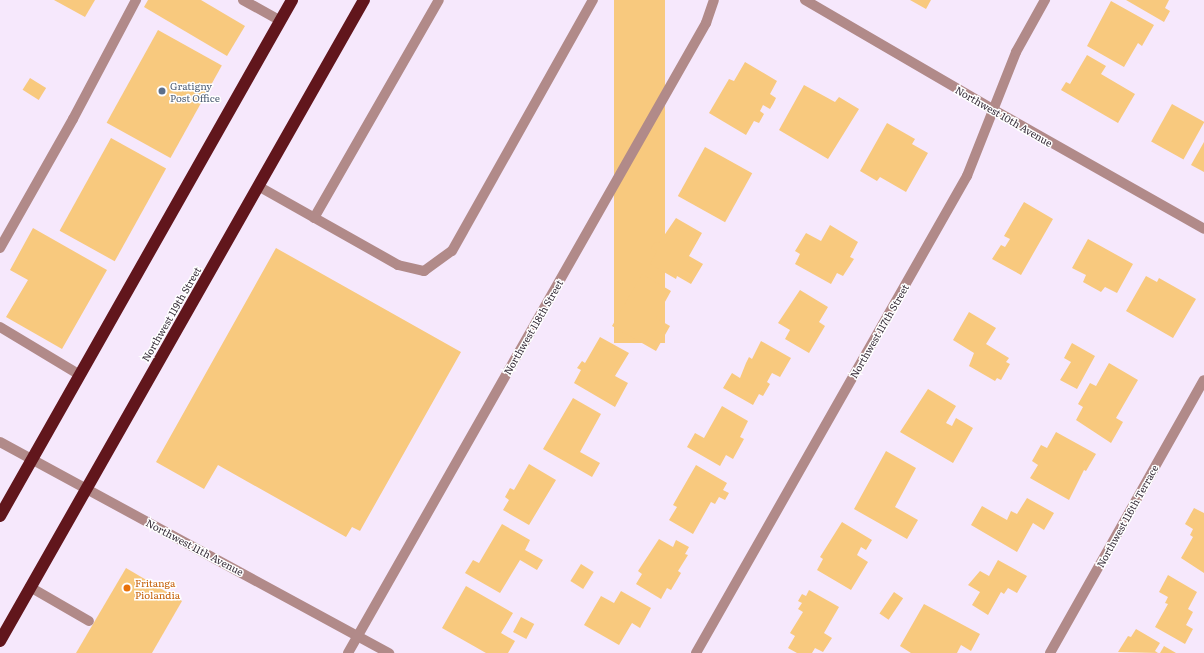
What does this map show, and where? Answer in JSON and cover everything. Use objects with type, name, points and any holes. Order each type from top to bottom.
[{"type":"highway","points":[[0,516],[292,0]]},
{"type":"highway","name":"Northwest 119th Street","points":[[0,641],[364,0]]},
{"type":"street","points":[[0,248],[73,119],[136,0]]},
{"type":"street","points":[[244,0],[281,21]]},
{"type":"street","points":[[314,218],[439,0]]},
{"type":"street","points":[[258,186],[398,265],[424,271],[452,252],[593,0]]},
{"type":"street","name":"Northwest 118th Street","points":[[348,653],[706,23],[714,0]]},
{"type":"street","name":"Northwest 10th Avenue","points":[[805,0],[994,110],[1204,229]]},
{"type":"street","name":"Northwest 117th Street","points":[[696,653],[967,176],[1016,52],[1045,0]]},
{"type":"street","points":[[0,327],[80,375]]},
{"type":"street","name":"Northwest 116th Terrace","points":[[1050,653],[1204,380]]},
{"type":"street","name":"Northwest 11th Avenue","points":[[0,442],[389,653]]},
{"type":"street","points":[[30,587],[89,621]]},
{"type":"building","points":[[54,0],[95,0],[85,17]]},
{"type":"building","points":[[148,0],[201,0],[245,26],[227,56],[144,7]]},
{"type":"building","points":[[614,0],[665,0],[665,343],[614,343]]},
{"type":"building","points":[[910,0],[931,0],[926,9]]},
{"type":"building","points":[[1126,0],[1169,0],[1165,8],[1170,11],[1164,22]]},
{"type":"building","points":[[1111,1],[1154,25],[1142,46],[1138,43],[1124,67],[1087,46]]},
{"type":"building","points":[[158,30],[222,65],[170,158],[107,123]]},
{"type":"building","points":[[1087,55],[1106,66],[1101,74],[1135,94],[1118,123],[1061,90],[1066,82],[1070,84]]},
{"type":"building","points":[[745,62],[777,81],[770,94],[776,98],[773,104],[770,109],[763,105],[760,111],[764,114],[759,123],[754,121],[746,135],[709,113],[729,79],[734,81]]},
{"type":"building","points":[[30,78],[46,88],[39,100],[23,90]]},
{"type":"building","points":[[804,85],[835,102],[839,97],[859,109],[828,159],[779,130]]},
{"type":"building","points":[[1172,104],[1204,122],[1184,160],[1151,142]]},
{"type":"building","points":[[887,123],[915,139],[912,144],[928,153],[906,192],[880,177],[877,181],[860,171]]},
{"type":"building","points":[[111,138],[166,169],[115,261],[60,231]]},
{"type":"building","points":[[1204,142],[1204,172],[1191,165]]},
{"type":"building","points":[[705,147],[752,173],[725,222],[678,196]]},
{"type":"building","points":[[1024,202],[1053,219],[1021,275],[992,259],[1001,245],[1005,247],[1010,239],[1004,236]]},
{"type":"building","points":[[676,218],[702,233],[689,256],[703,264],[691,284],[677,276],[676,279],[650,264],[657,251],[651,248],[655,242],[659,243]]},
{"type":"building","points":[[830,225],[858,242],[850,257],[854,259],[843,276],[837,273],[831,284],[795,264],[800,254],[795,251],[806,233],[821,241]]},
{"type":"building","points":[[33,228],[107,270],[62,349],[6,317],[28,280],[10,270]]},
{"type":"building","points":[[1088,239],[1133,264],[1117,293],[1105,287],[1101,292],[1083,282],[1086,275],[1072,268]]},
{"type":"building","points":[[276,248],[461,352],[360,531],[352,527],[346,537],[218,465],[204,489],[156,462]]},
{"type":"building","points":[[642,274],[671,291],[656,318],[670,326],[656,351],[612,326]]},
{"type":"building","points":[[1146,276],[1157,282],[1159,278],[1196,299],[1173,338],[1126,311]]},
{"type":"building","points":[[800,290],[828,307],[819,322],[825,326],[809,353],[785,339],[790,330],[778,323]]},
{"type":"building","points":[[969,312],[996,328],[986,344],[1009,358],[1006,362],[1010,364],[1001,380],[997,378],[995,381],[969,366],[974,353],[953,340]]},
{"type":"building","points":[[600,337],[629,353],[615,376],[628,383],[615,407],[574,383],[581,370],[577,368],[582,361],[585,363]]},
{"type":"building","points":[[761,341],[791,358],[780,377],[772,373],[767,382],[770,384],[763,396],[759,394],[753,405],[723,388],[732,373],[740,378],[749,357],[752,359]]},
{"type":"building","points":[[1072,343],[1095,356],[1077,389],[1060,380],[1071,362],[1064,358]]},
{"type":"building","points":[[1109,363],[1138,380],[1116,418],[1123,422],[1111,443],[1076,420],[1083,407],[1078,404],[1090,383],[1096,386]]},
{"type":"building","points":[[928,389],[956,406],[946,423],[952,426],[956,418],[973,428],[953,463],[900,432]]},
{"type":"building","points":[[573,398],[601,414],[580,452],[600,463],[592,477],[543,449]]},
{"type":"building","points":[[722,406],[748,421],[740,437],[744,439],[733,459],[726,455],[720,466],[687,447],[695,433],[704,438]]},
{"type":"building","points":[[1056,432],[1096,454],[1086,471],[1084,470],[1069,500],[1030,478],[1038,465],[1032,461],[1041,445],[1047,448]]},
{"type":"building","points":[[886,451],[916,468],[895,507],[918,520],[907,539],[854,509]]},
{"type":"building","points":[[529,464],[556,480],[529,525],[503,510],[509,500],[505,497],[510,488],[514,490]]},
{"type":"building","points":[[696,465],[727,483],[723,490],[729,493],[725,500],[719,497],[715,504],[711,502],[693,534],[669,520],[677,507],[673,505]]},
{"type":"building","points":[[1027,498],[1054,513],[1044,530],[1033,523],[1017,552],[971,525],[982,506],[1007,520],[1011,511],[1017,514]]},
{"type":"building","points":[[1194,508],[1204,513],[1204,573],[1181,558],[1193,537],[1190,535],[1193,529],[1185,524]]},
{"type":"building","points":[[842,522],[872,540],[866,550],[861,547],[857,555],[868,562],[851,590],[817,570],[823,559],[820,557]]},
{"type":"building","points":[[502,524],[530,540],[525,550],[543,560],[537,570],[520,560],[500,593],[465,573],[473,560],[479,563]]},
{"type":"building","points":[[659,539],[673,547],[676,540],[689,547],[685,554],[688,555],[678,571],[681,573],[671,590],[667,588],[661,599],[636,584],[642,574],[638,571]]},
{"type":"building","points":[[998,560],[1027,576],[1017,593],[1008,588],[1004,594],[1001,592],[988,615],[972,605],[980,592],[968,585],[980,571],[989,576]]},
{"type":"building","points":[[581,564],[594,572],[583,589],[570,581]]},
{"type":"building","points":[[126,568],[182,601],[152,653],[76,653]]},
{"type":"building","points":[[1168,575],[1197,592],[1188,609],[1193,612],[1186,625],[1193,629],[1185,644],[1155,627],[1168,604],[1165,603],[1168,597],[1159,592]]},
{"type":"building","points":[[466,586],[513,613],[501,633],[515,641],[508,653],[486,653],[442,628]]},
{"type":"building","points":[[809,590],[839,607],[824,633],[832,638],[823,652],[815,648],[812,653],[797,653],[788,648],[795,636],[790,633],[803,612],[798,609],[802,603],[798,601],[802,594],[806,596]]},
{"type":"building","points":[[621,591],[651,608],[640,628],[632,623],[619,645],[584,625],[601,596],[614,603]]},
{"type":"building","points":[[894,592],[903,598],[889,620],[879,614]]},
{"type":"building","points":[[924,604],[980,634],[971,651],[961,645],[957,653],[911,653],[900,646]]},
{"type":"building","points":[[521,617],[534,624],[526,639],[513,632]]},
{"type":"building","points":[[1136,629],[1160,643],[1155,651],[1158,653],[1118,652],[1128,636],[1131,637]]},
{"type":"building","points":[[1164,646],[1176,653],[1160,653]]},
{"type":"place","name":"Gratigny Post Office","points":[[162,91]]},
{"type":"place","name":"Fritanga Piolandia","points":[[127,588]]}]
